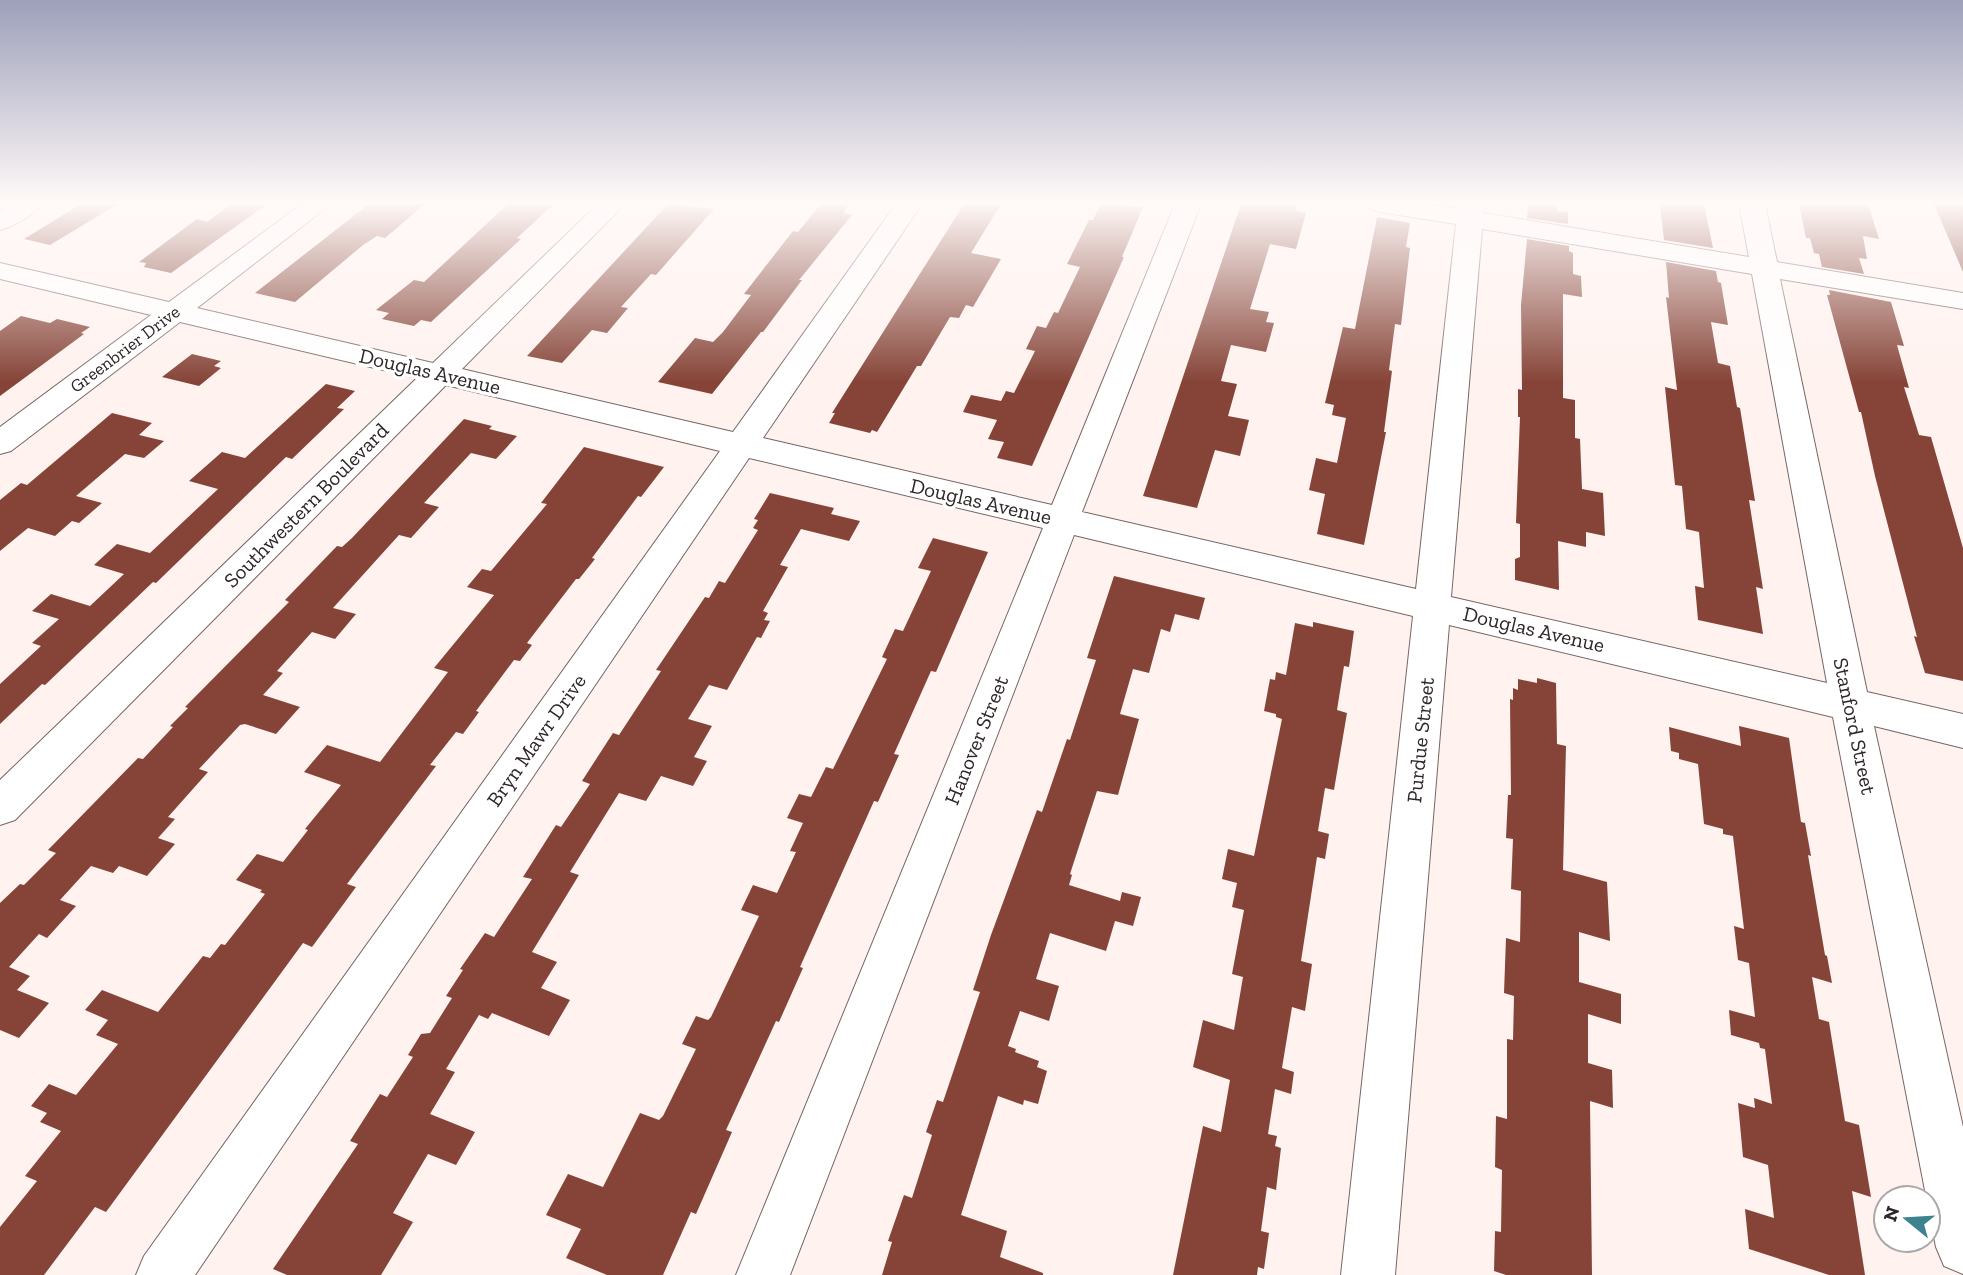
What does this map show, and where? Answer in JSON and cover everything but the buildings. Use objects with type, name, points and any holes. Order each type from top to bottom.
[{"type":"street","name":"Greenbrier Drive","points":[[0,443],[239,264]]},
{"type":"street","name":"Southwestern Boulevard","points":[[0,807],[551,264]]},
{"type":"street","name":"Bryn Mawr Drive","points":[[163,1275],[868,264]]},
{"type":"street","name":"Hanover Street","points":[[763,1275],[1165,264]]},
{"type":"street","name":"Purdue Street","points":[[1368,1275],[1465,264]]},
{"type":"street","points":[[1742,264],[1963,301]]},
{"type":"street","name":"Stanford Street","points":[[1764,264],[1850,704],[1963,1247]]},
{"type":"street","name":"Douglas Avenue","points":[[0,271],[1963,731]]}]
